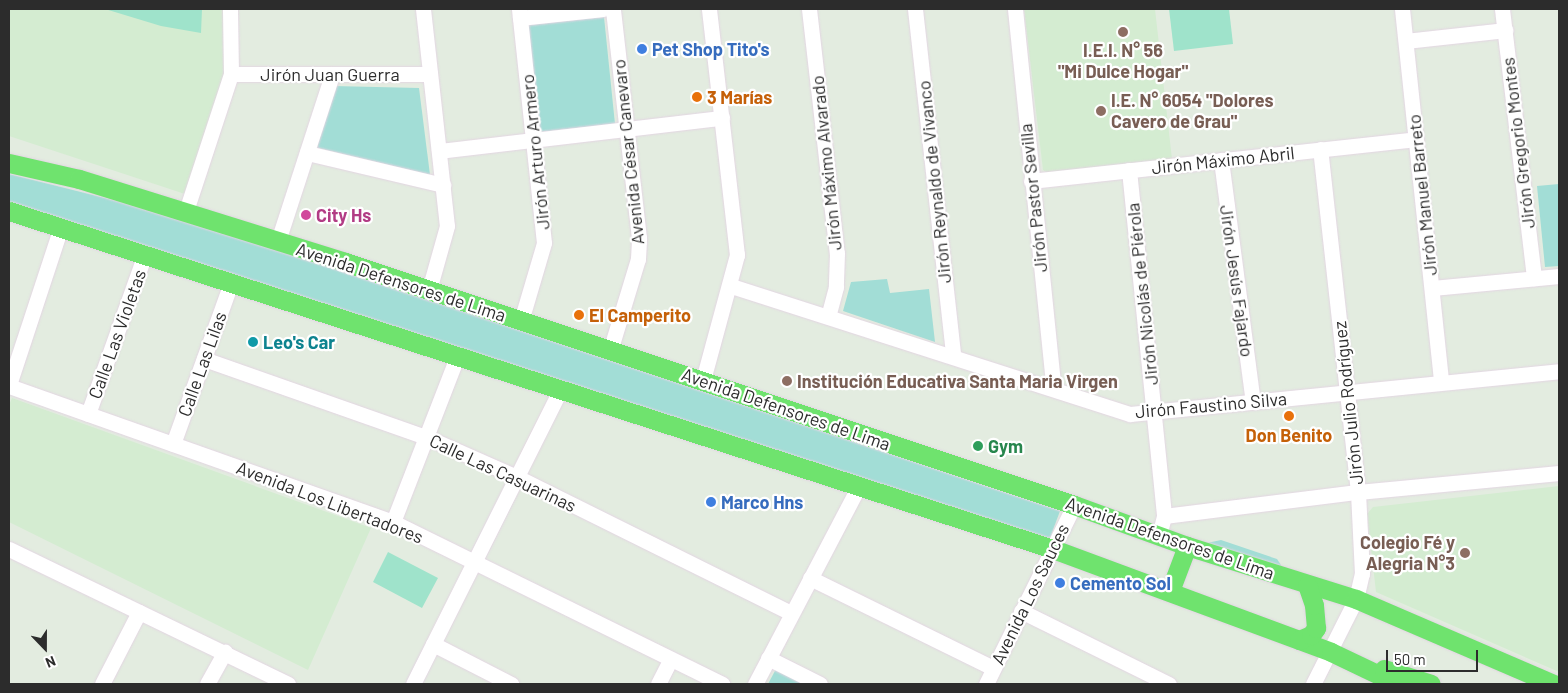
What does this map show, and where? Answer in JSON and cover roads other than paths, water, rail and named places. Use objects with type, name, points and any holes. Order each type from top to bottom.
[{"type":"main road","name":"Avenida Defensores de Lima","points":[[9,163],[79,179],[186,211],[703,380],[1074,505],[1187,546],[1356,599],[1553,684]]},
{"type":"main road","points":[[9,211],[1053,549],[1330,652],[1431,684]]},
{"type":"main road","points":[[1170,591],[1187,546]]},
{"type":"main road","points":[[1299,640],[1311,635],[1316,628],[1314,604],[1307,585]]},
{"type":"main road","points":[[1407,621],[1530,684]]},
{"type":"main road","points":[[1330,652],[1398,684]]},
{"type":"street","points":[[186,211],[231,74],[230,9]]},
{"type":"street","points":[[423,9],[447,226],[429,290]]},
{"type":"street","points":[[520,14],[603,9]]},
{"type":"street","name":"Avenida César Canevaro","points":[[610,351],[638,259],[639,238],[613,9]]},
{"type":"street","points":[[703,380],[738,256],[709,9]]},
{"type":"street","name":"Jirón Máximo Alvarado","points":[[809,9],[837,253],[836,288],[828,316]]},
{"type":"street","name":"Jirón Reynaldo de Vivanco","points":[[916,9],[953,355]]},
{"type":"street","name":"Jirón Pastor Sevilla","points":[[1015,9],[1052,386]]},
{"type":"street","name":"Jirón Manuel Barreto","points":[[1402,9],[1441,382]]},
{"type":"street","name":"Jirón Gregorio Montes","points":[[1502,9],[1534,278]]},
{"type":"street","name":"Jirón Arturo Armero","points":[[520,14],[544,243],[521,322]]},
{"type":"street","points":[[1406,41],[1505,30]]},
{"type":"street","name":"Jirón Juan Guerra","points":[[231,74],[430,74]]},
{"type":"street","points":[[278,241],[332,75]]},
{"type":"street","points":[[439,151],[722,118]]},
{"type":"street","name":"Jirón Máximo Abril","points":[[1031,181],[1416,139]]},
{"type":"street","name":"Jirón Julio Rodríguez","points":[[1313,684],[1356,599],[1362,574],[1358,492],[1320,149]]},
{"type":"street","points":[[307,153],[442,185]]},
{"type":"street","name":"Jirón Jesús Fajardo","points":[[1221,160],[1253,402]]},
{"type":"street","name":"Jirón Nicolás de Piérola","points":[[1129,170],[1155,412],[1164,516],[1159,536]]},
{"type":"street","points":[[9,385],[61,227]]},
{"type":"street","name":"Calle Las Violetas","points":[[88,414],[145,254]]},
{"type":"street","points":[[1432,288],[1559,276]]},
{"type":"street","name":"Calle Las Lilas","points":[[174,444],[231,283]]},
{"type":"street","name":"Jirón Faustino Silva","points":[[731,286],[1052,386],[1130,414],[1559,371]]},
{"type":"street","points":[[393,522],[428,438],[457,357]]},
{"type":"street","name":"Calle Las Casuarinas","points":[[204,359],[428,438],[516,476],[791,614]]},
{"type":"street","name":"Avenida Los Libertadores","points":[[9,385],[393,522],[722,684]]},
{"type":"street","points":[[413,684],[560,390]]},
{"type":"street","points":[[1164,516],[1358,492],[1559,473]]},
{"type":"street","points":[[755,684],[859,486]]},
{"type":"street","name":"Avenida Los Sauces","points":[[986,684],[1074,505]]},
{"type":"street","points":[[9,549],[288,684]]},
{"type":"street","points":[[810,578],[993,668]]},
{"type":"street","points":[[1021,611],[1169,684]]},
{"type":"street","points":[[102,684],[139,612]]},
{"type":"street","points":[[433,644],[511,684]]},
{"type":"street","points":[[207,684],[225,652]]},
{"type":"street","points":[[768,658],[820,684]]},
{"type":"street","points":[[658,684],[670,660]]},
{"type":"place","name":"I.E.I. N° 56 \"Mi Dulce Hogar\"","points":[[1123,32]]},
{"type":"place","name":"Pet Shop Tito's","points":[[642,49]]},
{"type":"place","name":"3 Marías","points":[[697,97]]},
{"type":"place","name":"I.E. N° 6054 \"Dolores Cavero de Grau\"","points":[[1101,111]]},
{"type":"place","name":"City Hs","points":[[306,215]]},
{"type":"place","name":"El Camperito","points":[[579,315]]},
{"type":"place","name":"Leo's Car","points":[[253,342]]},
{"type":"place","name":"Institución Educativa Santa Maria Virgen","points":[[787,381]]},
{"type":"place","name":"Don Benito","points":[[1289,416]]},
{"type":"place","name":"Gym","points":[[978,446]]},
{"type":"place","name":"Marco Hns","points":[[711,502]]},
{"type":"place","name":"Colegio Fé y Alegria N°3","points":[[1465,553]]},
{"type":"place","name":"Cemento Sol","points":[[1060,583]]}]
